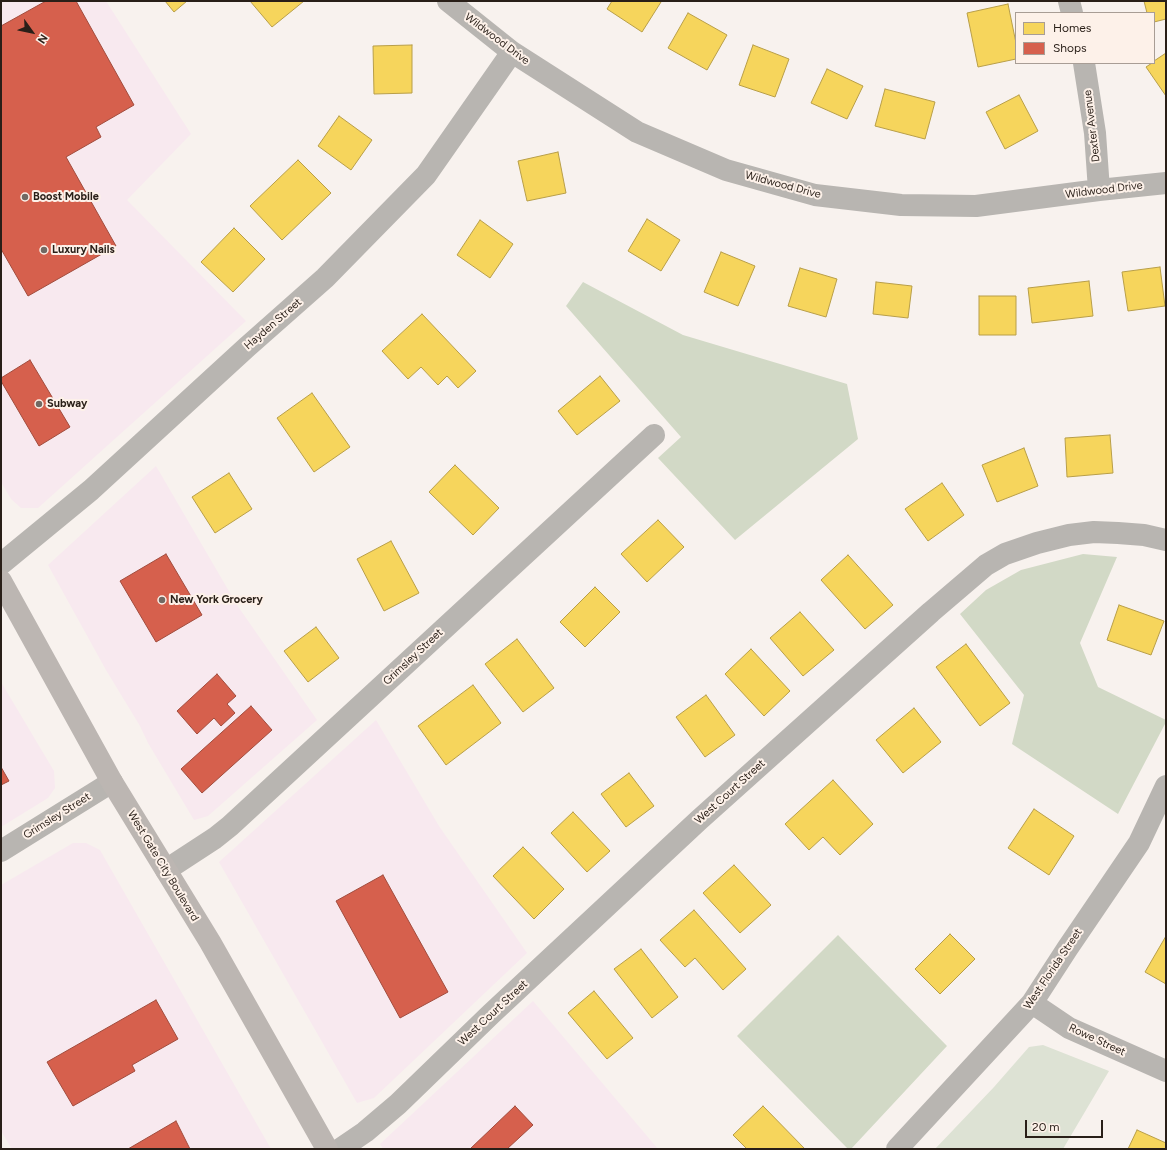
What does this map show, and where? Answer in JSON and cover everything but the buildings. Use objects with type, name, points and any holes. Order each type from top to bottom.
[{"type":"main road","name":"West Gate City Boulevard","points":[[1,581],[112,782],[210,942],[327,1149]]},
{"type":"street","name":"Wildwood Drive","points":[[448,1],[512,52],[637,132],[726,170],[815,195],[901,205],[976,206],[1166,183]]},
{"type":"street","points":[[1069,1],[1072,12]]},
{"type":"street","name":"Hayden Street","points":[[1,564],[91,490],[247,346],[325,278],[426,174],[512,52]]},
{"type":"street","name":"Dexter Avenue","points":[[1084,64],[1095,133],[1099,190]]},
{"type":"street","name":"Grimsley Street","points":[[166,870],[215,838],[230,826],[654,436]]},
{"type":"street","name":"West Court Street","points":[[340,1149],[365,1132],[398,1104],[491,1014],[699,820],[931,612],[986,565],[1005,554],[1036,543],[1069,535],[1094,532],[1118,533],[1144,535],[1166,540]]},
{"type":"street","name":"Grimsley Street","points":[[1,851],[112,782]]},
{"type":"street","name":"West Florida Street","points":[[897,1149],[1032,1003],[1067,949],[1140,843],[1166,786]]},
{"type":"street","name":"Rowe Street","points":[[1032,1003],[1069,1028],[1166,1072]]},
{"type":"shaded area","points":[[1,1],[106,1],[191,134],[127,200],[246,321],[38,508],[21,508],[11,499],[1,482]]},
{"type":"shaded area","points":[[156,466],[237,605],[317,720],[208,816],[194,820],[106,670],[48,565]]},
{"type":"shaded area","points":[[1,682],[54,771],[55,788],[48,798],[1,827]]},
{"type":"shaded area","points":[[376,720],[439,826],[527,953],[374,1098],[357,1103],[219,862]]},
{"type":"shaded area","points":[[73,843],[86,843],[100,850],[271,1149],[12,1149],[1,1131],[1,885]]},
{"type":"shaded area","points":[[533,1001],[658,1149],[383,1149],[380,1144]]},
{"type":"shaded area","points":[[1043,1045],[1109,1071],[1063,1149],[935,1149],[994,1087],[1029,1047]]},
{"type":"green space","points":[[583,282],[683,335],[847,384],[858,439],[735,540],[658,458],[681,437],[566,306]]},
{"type":"green space","points":[[1083,554],[1117,557],[1080,643],[1098,687],[1166,720],[1118,814],[1012,744],[1024,695],[960,614],[986,590],[1021,570]]},
{"type":"green space","points":[[838,935],[947,1046],[851,1149],[848,1149],[737,1036]]},
{"type":"place","name":"Boost Mobile","points":[[25,197]]},
{"type":"place","name":"Luxury Nails","points":[[44,250]]},
{"type":"place","name":"Subway","points":[[39,404]]},
{"type":"place","name":"New York Grocery","points":[[162,600]]}]
